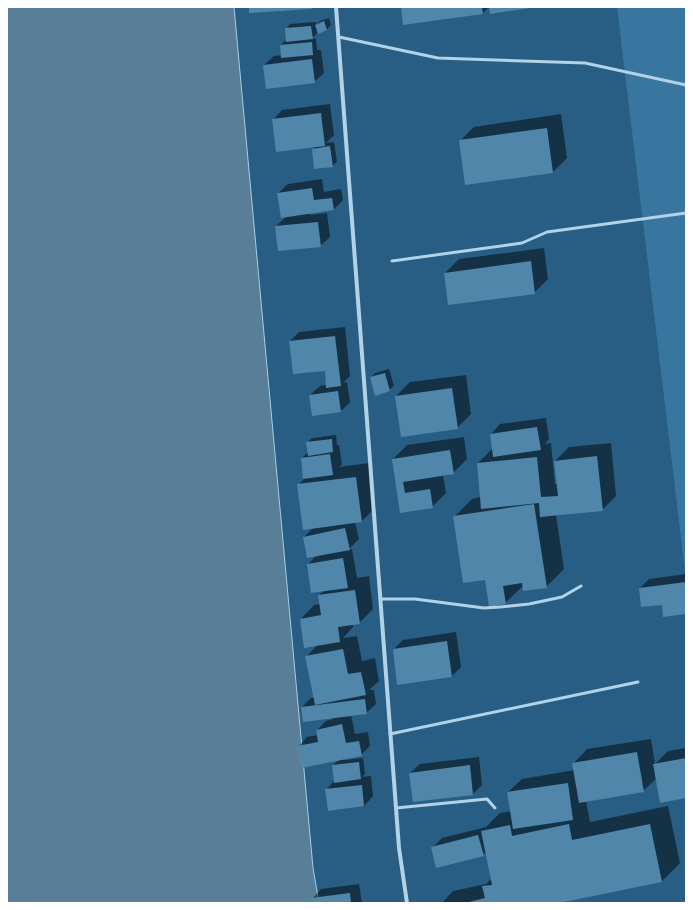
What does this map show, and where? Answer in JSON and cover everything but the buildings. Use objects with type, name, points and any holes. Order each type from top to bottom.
[{"type":"street","points":[[336,7],[399,848],[407,903]]},
{"type":"lane","points":[[339,37],[438,58],[585,63],[686,85]]},
{"type":"lane","points":[[392,261],[522,243],[547,232],[686,213]]},
{"type":"lane","points":[[381,599],[415,599],[484,608],[500,608],[562,597],[581,586]]},
{"type":"lane","points":[[390,734],[638,682]]},
{"type":"lane","points":[[396,808],[487,800],[495,808]]},
{"type":"shaded area","points":[[7,7],[234,7],[313,868],[319,903],[7,903]]},
{"type":"shaded area","points":[[617,7],[686,7],[686,579]]}]
